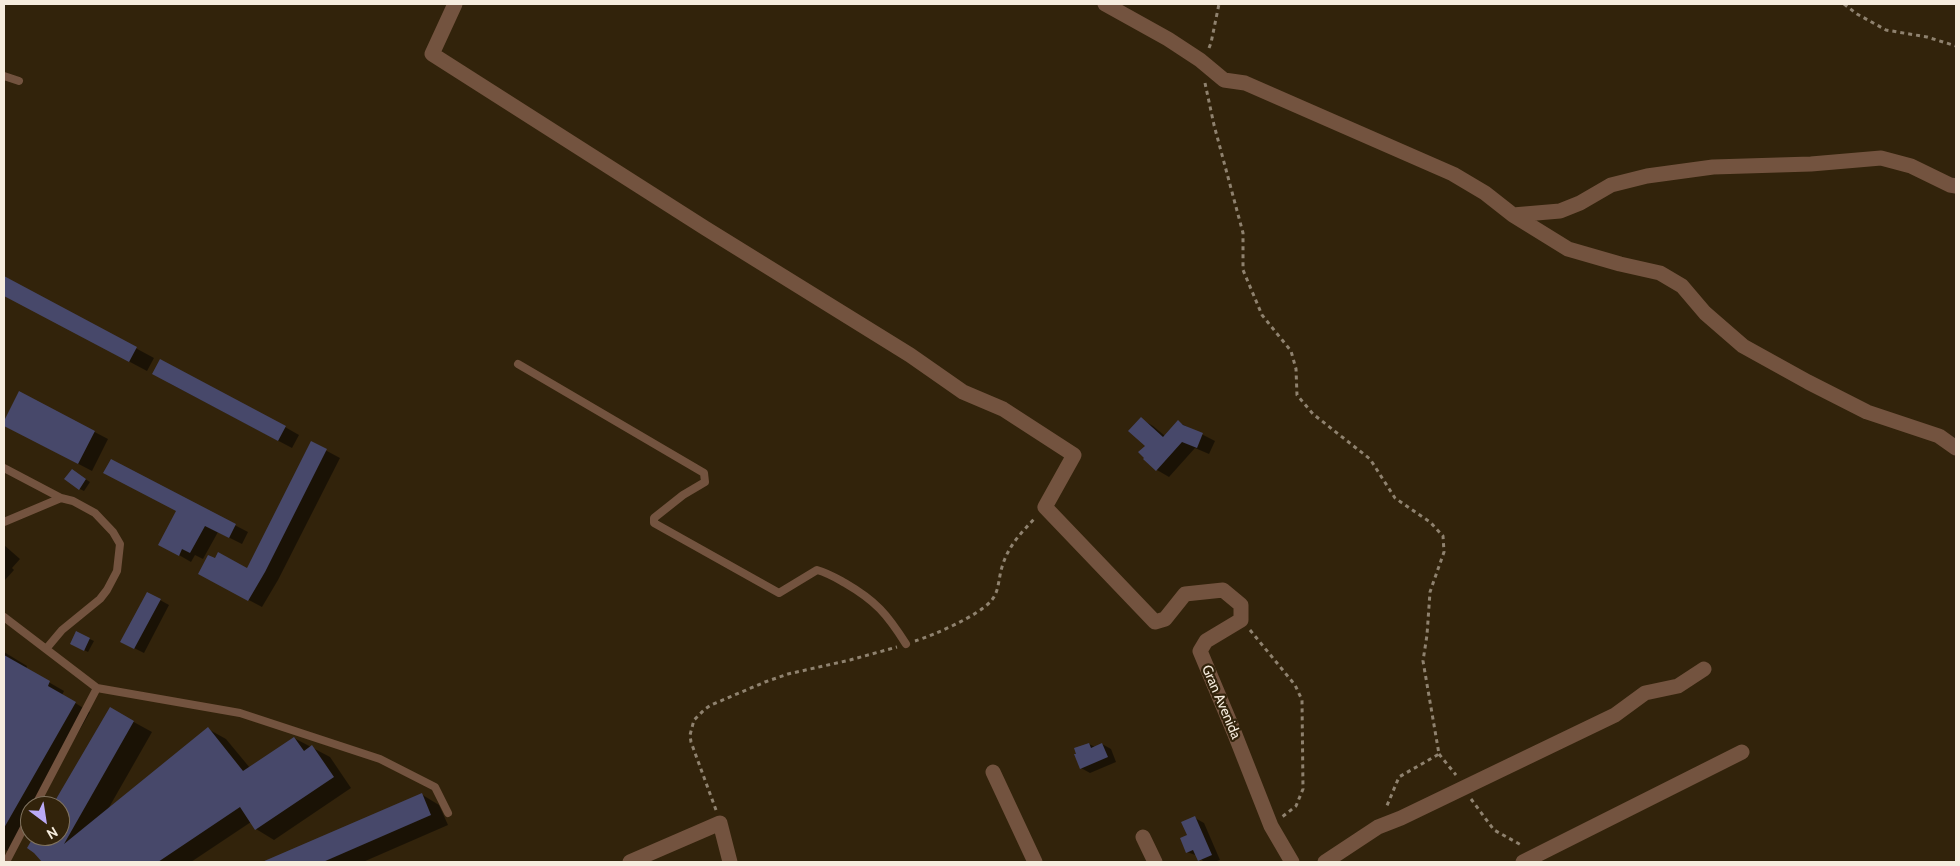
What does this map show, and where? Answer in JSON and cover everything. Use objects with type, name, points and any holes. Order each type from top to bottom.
[{"type":"street","points":[[455,4],[432,54],[706,228],[910,354],[963,392],[1003,409],[1074,454],[1045,507],[1155,622],[1165,619],[1186,594],[1223,590],[1241,605],[1242,620]]},
{"type":"street","points":[[1105,4],[1168,39],[1200,60],[1224,80],[1246,83],[1453,174],[1485,193],[1513,215],[1568,250],[1620,264],[1660,272],[1682,286],[1705,313],[1743,346],[1867,412],[1939,436],[1956,448]]},
{"type":"street","points":[[1513,215],[1560,211],[1580,203],[1611,186],[1647,176],[1713,167],[1811,164],[1881,158],[1911,166],[1954,187]]},
{"type":"street","name":"Gran Avenida","points":[[1242,620],[1206,641],[1200,651],[1271,826],[1292,862]]},
{"type":"street","points":[[1325,862],[1378,827],[1615,715],[1645,693],[1678,686],[1704,669]]},
{"type":"street","points":[[1523,862],[1742,752]]},
{"type":"street","points":[[993,772],[1035,862]]},
{"type":"street","points":[[630,862],[720,822],[730,862]]},
{"type":"street","points":[[1142,837],[1154,862]]},
{"type":"lane","points":[[4,76],[19,81]]},
{"type":"lane","points":[[518,364],[704,473],[705,482],[683,495],[654,518],[654,523],[779,593],[817,570],[827,573],[868,596],[891,621],[906,644]]},
{"type":"lane","points":[[4,468],[61,498],[85,506],[105,521],[120,544],[119,562],[113,581],[100,599],[62,630],[46,649]]},
{"type":"lane","points":[[4,522],[61,498]]},
{"type":"lane","points":[[4,617],[97,688],[240,714],[380,759],[435,787],[448,813]]},
{"type":"lane","points":[[40,796],[97,688]]},
{"type":"lane","points":[[6,862],[20,835]]},
{"type":"path","points":[[1219,4],[1211,43],[1200,60],[1214,125],[1243,233],[1243,270],[1262,315],[1291,351],[1296,370],[1297,395],[1314,414],[1370,458],[1395,498],[1430,522],[1443,536],[1444,552],[1430,592],[1423,662],[1439,754],[1465,787],[1474,806],[1494,830],[1525,848],[1543,852]]},
{"type":"path","points":[[1844,4],[1857,14],[1886,30],[1927,37],[1956,46]]},
{"type":"path","points":[[720,822],[691,742],[692,727],[699,714],[711,705],[772,679],[875,654],[950,626],[991,601],[997,590],[1002,566],[1012,543],[1045,507]]},
{"type":"path","points":[[1242,620],[1295,685],[1302,700],[1303,789],[1296,806],[1271,826]]},
{"type":"path","points":[[1378,827],[1399,777],[1439,754]]},
{"type":"building","points":[[4,276],[137,347],[129,362],[4,296]]},
{"type":"building","points":[[160,359],[286,426],[278,441],[152,374]]},
{"type":"building","points":[[19,391],[95,431],[78,464],[4,426],[4,421]]},
{"type":"building","points":[[1141,417],[1163,437],[1178,420],[1183,425],[1203,433],[1197,448],[1182,442],[1156,471],[1138,452],[1145,446],[1128,431]]},
{"type":"building","points":[[311,441],[327,449],[265,572],[248,601],[198,574],[208,555],[215,558],[218,552],[247,568]]},
{"type":"building","points":[[111,459],[236,524],[229,538],[205,526],[190,553],[182,549],[179,556],[158,545],[176,511],[103,473]]},
{"type":"building","points":[[72,469],[86,479],[79,490],[64,479]]},
{"type":"building","points":[[147,592],[161,599],[134,649],[120,642]]},
{"type":"building","points":[[76,631],[90,638],[84,651],[70,644]]},
{"type":"building","points":[[4,655],[50,681],[48,686],[76,702],[22,796],[20,796],[20,800],[4,828]]},
{"type":"building","points":[[110,707],[134,721],[70,833],[70,796],[58,796]]},
{"type":"building","points":[[208,727],[243,771],[294,737],[304,751],[312,745],[334,777],[255,830],[240,807],[158,862],[42,862],[27,848],[28,846],[70,846],[70,839]]},
{"type":"building","points":[[1089,743],[1091,748],[1102,743],[1108,757],[1080,769],[1074,754],[1076,754],[1074,748]]},
{"type":"building","points":[[422,793],[431,815],[323,862],[262,862]]},
{"type":"building","points":[[1195,816],[1212,855],[1198,861],[1193,850],[1186,853],[1180,838],[1187,835],[1181,822]]}]
